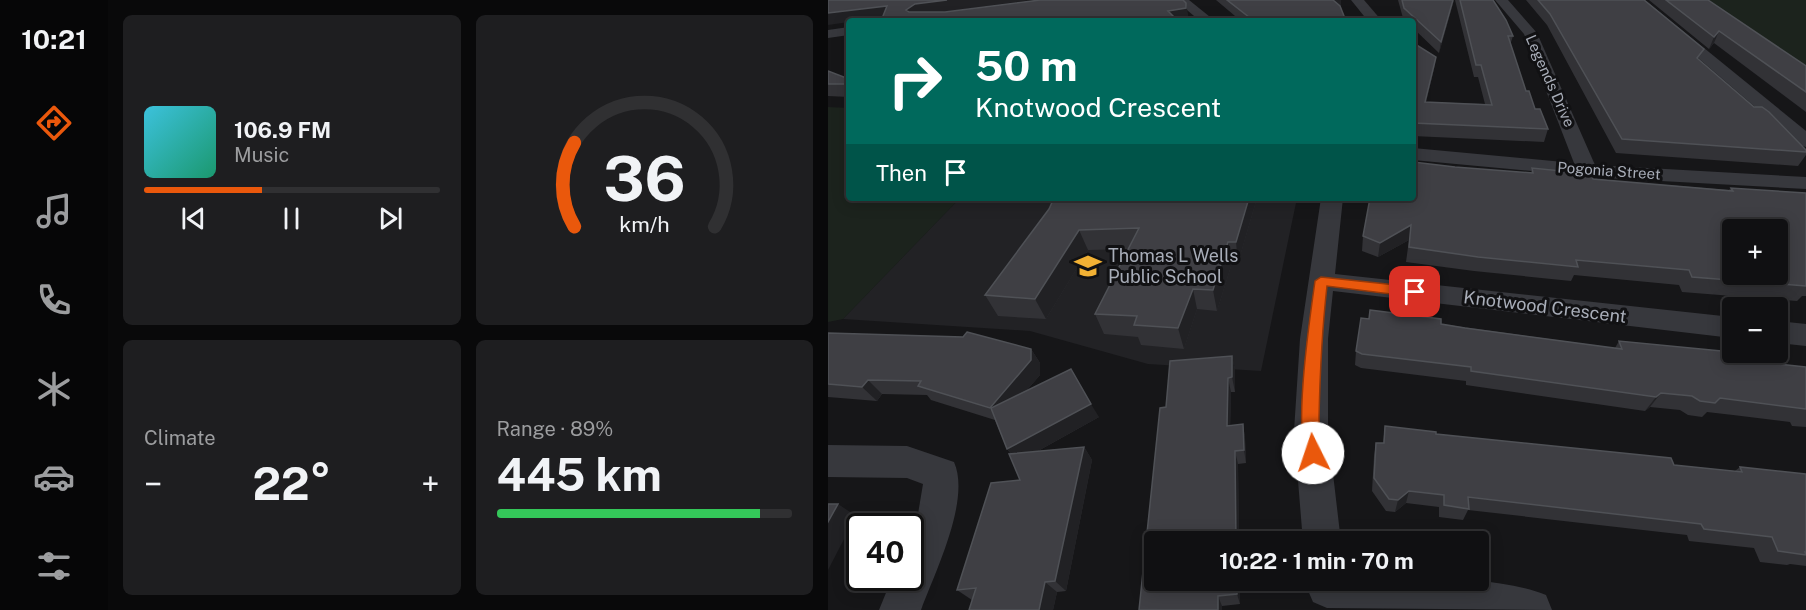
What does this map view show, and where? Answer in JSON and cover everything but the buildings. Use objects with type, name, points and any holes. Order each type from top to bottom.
[{"type":"street","points":[[1181,0],[1204,18]]},
{"type":"street","points":[[1357,0],[1372,18]]},
{"type":"street","name":"Legends Drive","points":[[1501,0],[1530,33],[1581,151],[1586,170]]},
{"type":"street","points":[[1637,0],[1806,141]]},
{"type":"street","points":[[828,34],[846,31]]},
{"type":"street","name":"Pogonia Street","points":[[1416,154],[1586,170],[1806,183]]},
{"type":"street","points":[[1321,531],[1311,431],[1314,339],[1332,201]]},
{"type":"street","name":"Knotwood Crescent","points":[[1321,281],[1722,327]]},
{"type":"street","points":[[1788,333],[1806,335]]},
{"type":"street","points":[[828,460],[907,462],[942,474],[937,514],[900,610]]},
{"type":"street","points":[[1327,593],[1397,591],[1532,610]]},
{"type":"shaded area","points":[[1706,0],[1806,0],[1806,69]]},
{"type":"shaded area","points":[[828,107],[846,108],[846,201],[957,201],[843,319],[828,322]]},
{"type":"shaded area","name":"Thomas L Wells Public School","points":[[957,201],[1296,201],[1261,371],[1148,364],[1030,331],[843,319]]},
{"type":"place","name":"Thomas L Wells Public School","points":[[1088,266]]},
{"type":"route","points":[[1313,453],[1311,431],[1314,339],[1321,281],[1415,292]]}]
